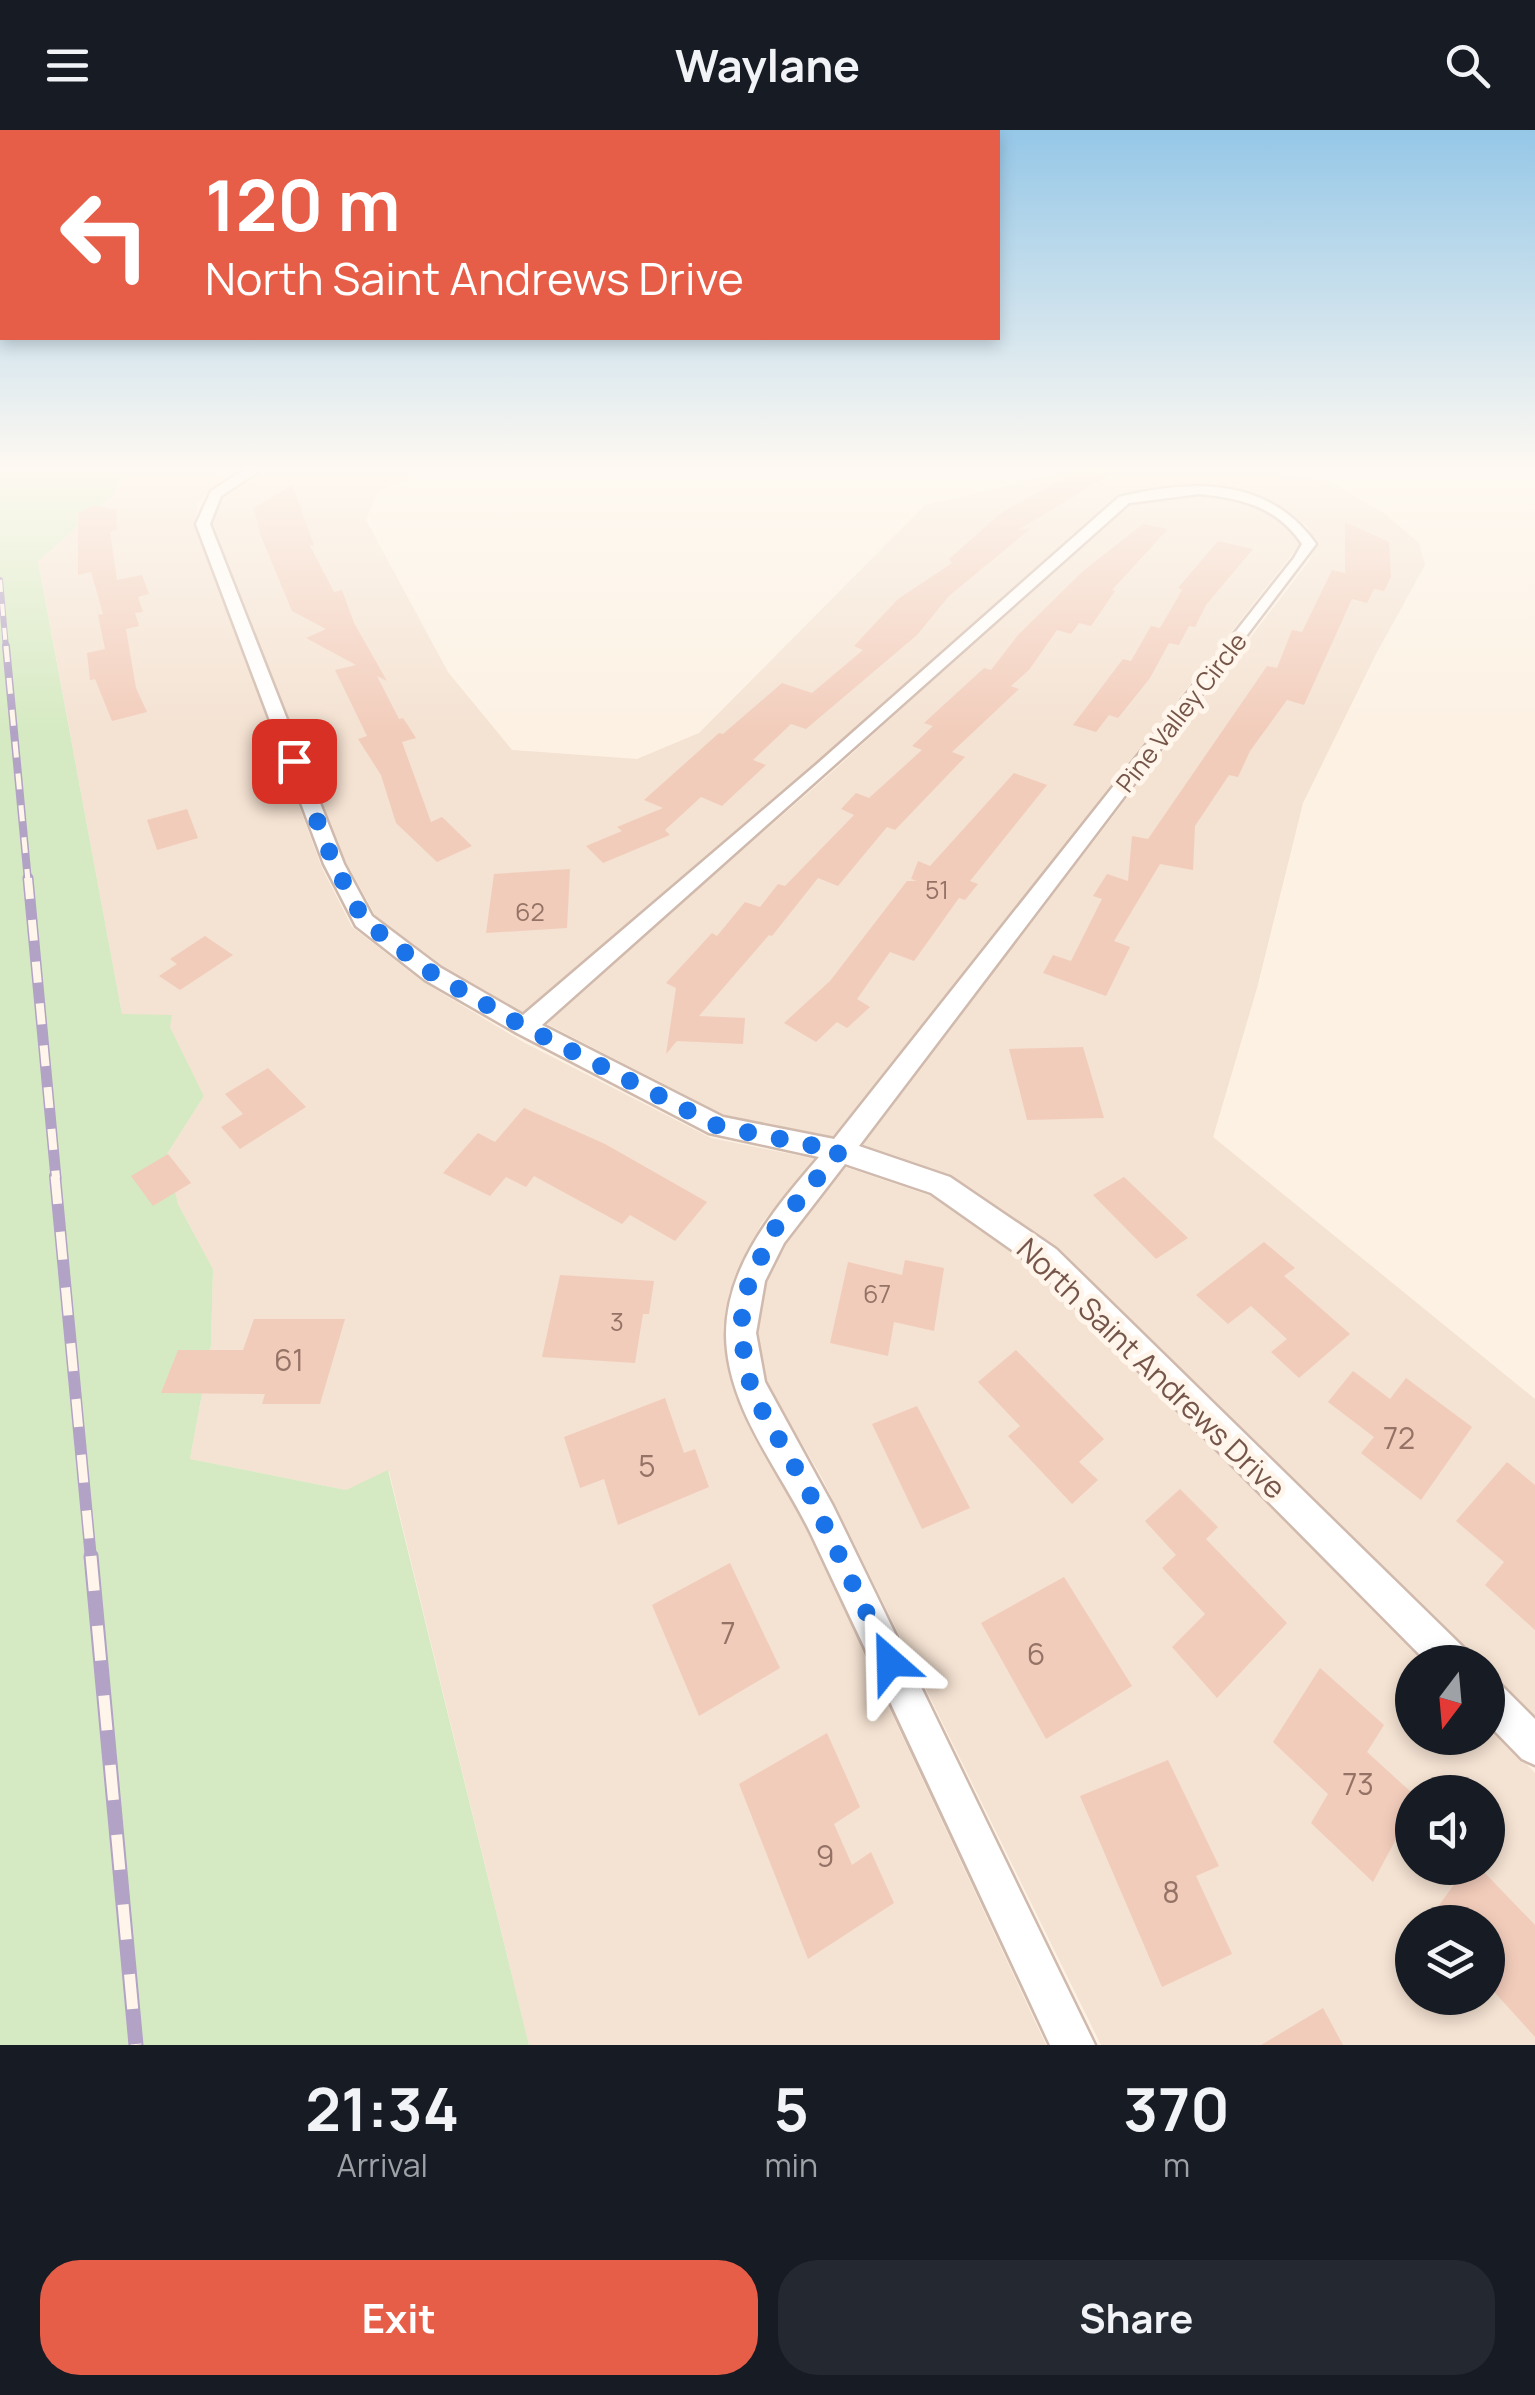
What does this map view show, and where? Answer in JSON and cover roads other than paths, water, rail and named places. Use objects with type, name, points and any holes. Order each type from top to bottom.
[{"type":"street","name":"North Saint Andrews Drive","points":[[215,554],[334,864],[364,921],[433,974],[525,1027],[718,1126],[840,1151],[940,1184],[1046,1258],[1435,1645]]},
{"type":"street","name":"Pine Valley Circle","points":[[525,1027],[1063,554]]},
{"type":"street","name":"Pine Valley Circle","points":[[840,1151],[1303,554]]},
{"type":"street","points":[[840,1151],[772,1232],[743,1298],[741,1337],[752,1393],[816,1506],[1073,2045]]},
{"type":"street","points":[[1505,1715],[1535,1746]]},
{"type":"railway","points":[[0,580],[6,648]]},
{"type":"railway","points":[[6,646],[28,881]]},
{"type":"railway","points":[[28,878],[56,1178]]},
{"type":"railway","points":[[55,1176],[91,1559]]},
{"type":"railway","points":[[91,1556],[136,2045]]}]
